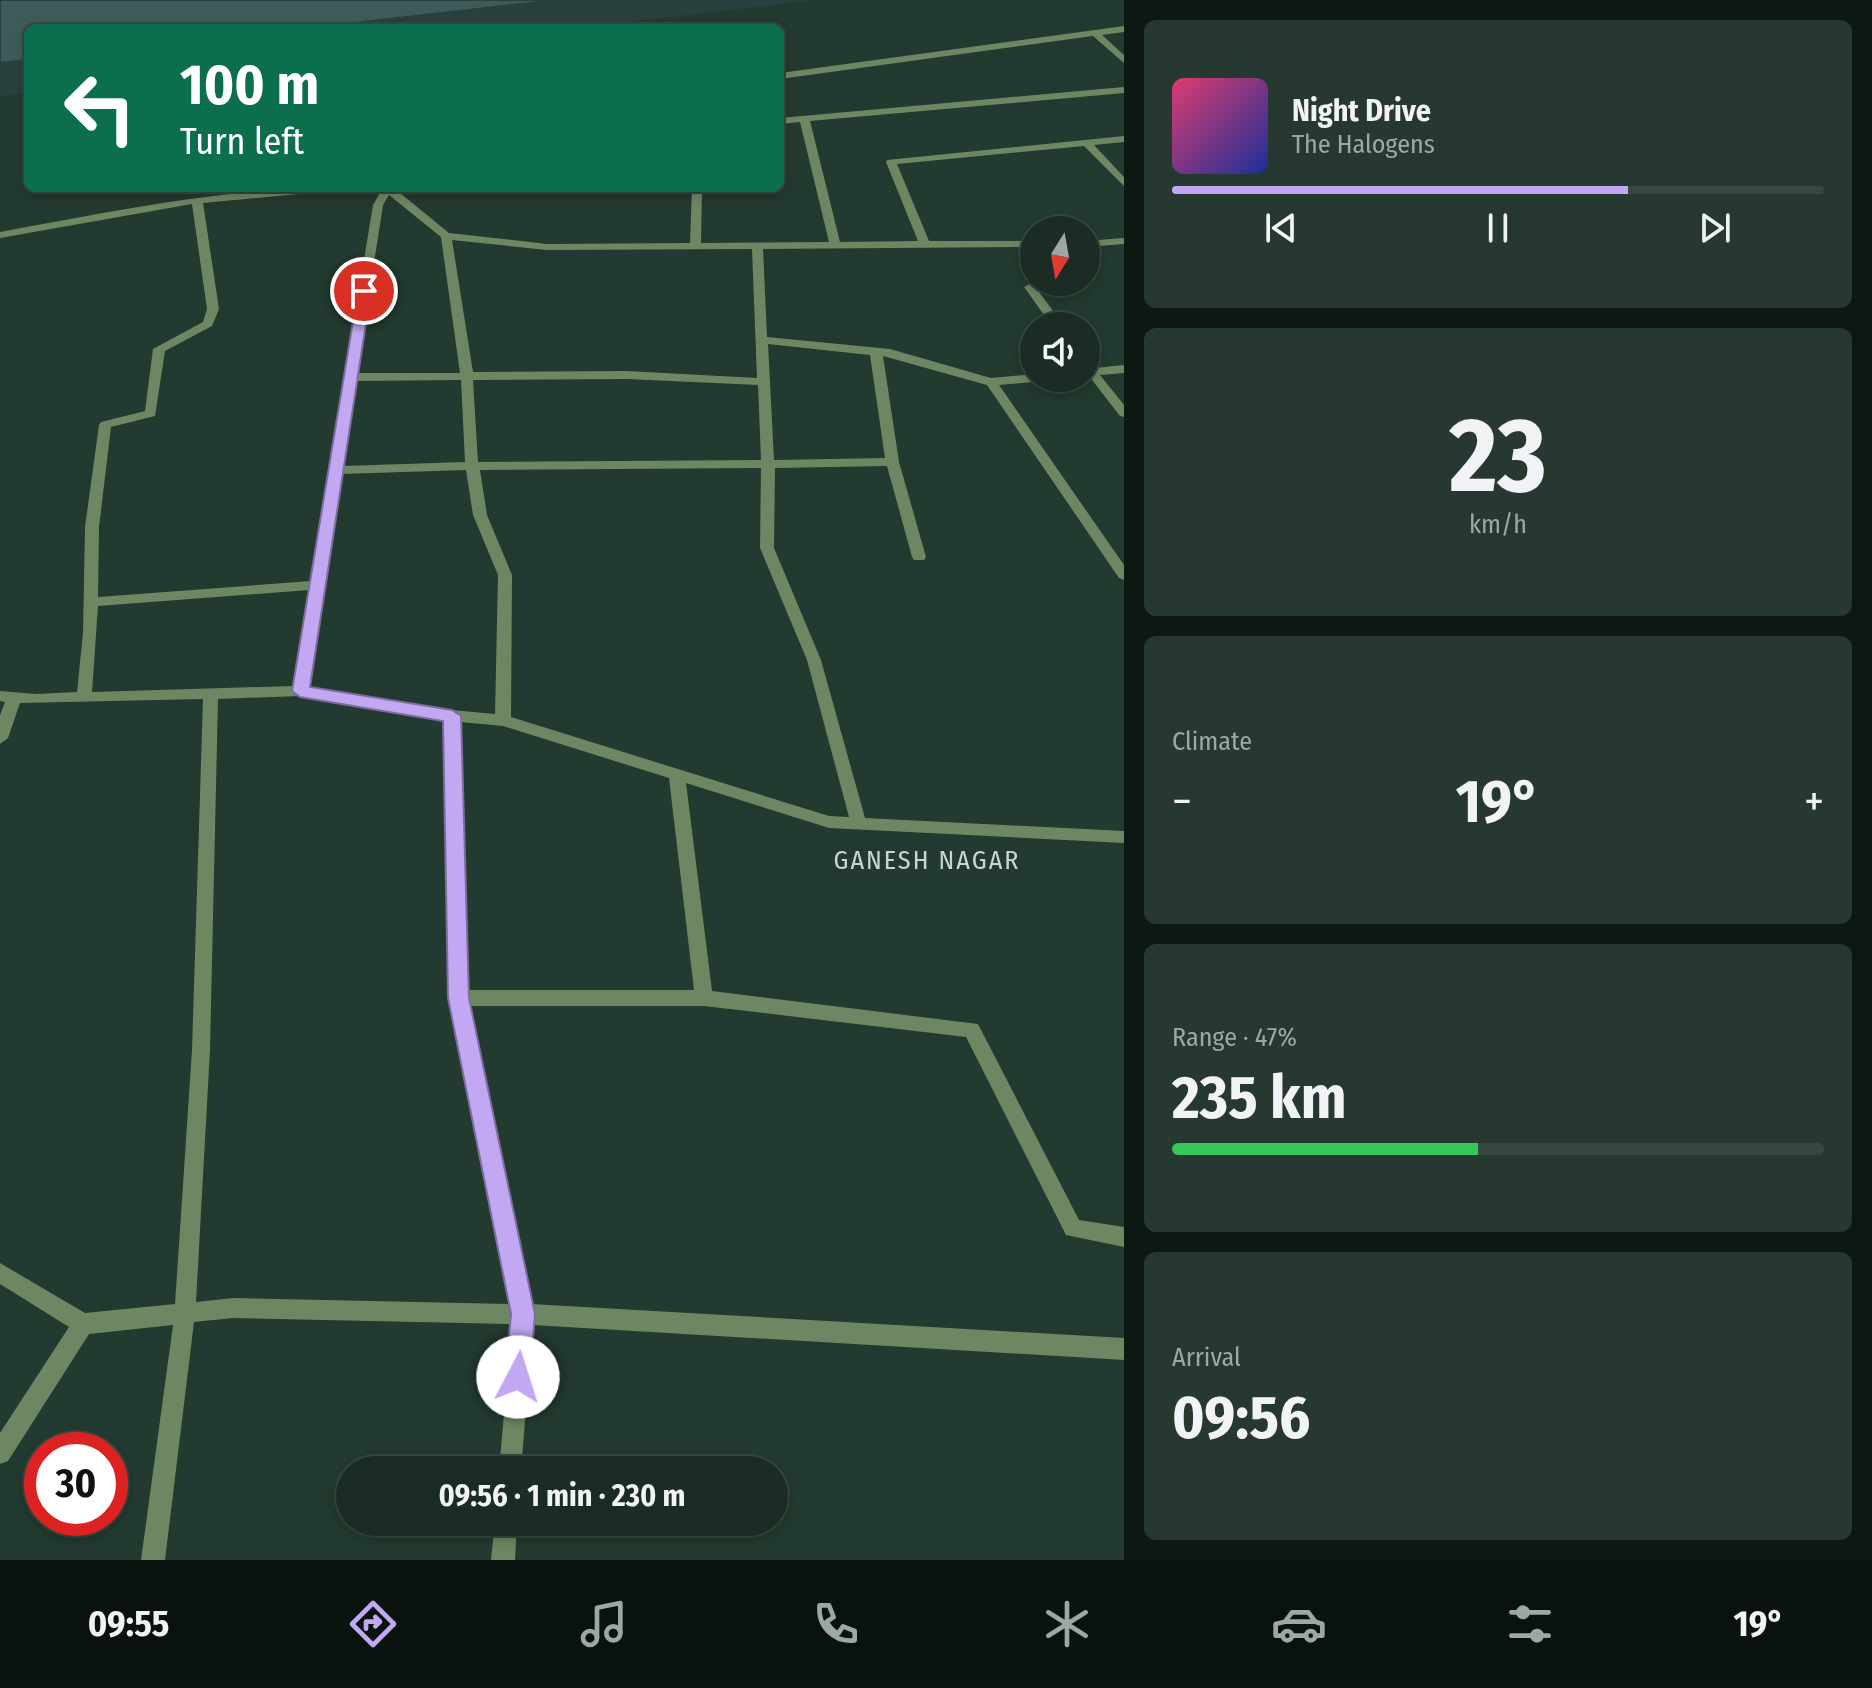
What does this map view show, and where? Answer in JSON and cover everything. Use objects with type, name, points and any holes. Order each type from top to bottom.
[{"type":"street","points":[[784,75],[1124,29]]},
{"type":"street","points":[[1095,33],[1124,60]]},
{"type":"street","points":[[784,121],[1124,90]]},
{"type":"street","points":[[804,119],[836,247]]},
{"type":"street","points":[[925,246],[891,162],[1088,145],[1124,139]]},
{"type":"street","points":[[1088,145],[1124,183]]},
{"type":"street","points":[[0,235],[197,200],[286,192]]},
{"type":"street","points":[[300,691],[378,205],[386,192]]},
{"type":"street","points":[[394,192],[446,236],[547,247],[1020,244]]},
{"type":"street","points":[[695,245],[697,192]]},
{"type":"street","points":[[84,697],[91,602],[92,527],[105,425],[151,413],[159,349],[208,324],[213,309],[197,200]]},
{"type":"street","points":[[446,236],[467,376],[472,463],[480,515],[505,575],[503,720]]},
{"type":"street","points":[[1100,243],[1124,241]]},
{"type":"street","points":[[757,248],[768,465],[767,548],[814,660],[859,824]]},
{"type":"street","points":[[763,340],[876,351],[991,382],[1020,379]]},
{"type":"street","points":[[876,351],[892,462],[919,557]]},
{"type":"street","points":[[1100,370],[1124,369]]},
{"type":"street","points":[[351,377],[627,375],[764,382]]},
{"type":"street","points":[[991,382],[1124,575]]},
{"type":"street","points":[[1100,384],[1124,413]]},
{"type":"street","points":[[336,470],[472,463],[768,465],[892,462]]},
{"type":"street","points":[[91,602],[317,585]]},
{"type":"street","points":[[0,738],[7,696],[300,691],[452,716],[503,720],[829,822],[1124,837]]},
{"type":"street","points":[[153,1560],[185,1313],[201,1050],[211,694]]},
{"type":"street","points":[[452,716],[459,998],[523,1314],[511,1456]]},
{"type":"street","points":[[677,776],[704,998]]},
{"type":"street","points":[[459,998],[704,998],[972,1030],[1073,1228],[1124,1237]]},
{"type":"street","points":[[0,1273],[83,1324],[233,1308],[523,1314],[1124,1349]]},
{"type":"street","points":[[0,1453],[83,1324]]},
{"type":"street","points":[[503,1560],[505,1536]]},
{"type":"building","points":[[0,0],[556,0],[345,24],[24,24],[24,60],[0,63]]},
{"type":"district","name":"GANESH NAGAR","points":[[927,860]]},
{"type":"route","points":[[364,291],[300,691],[452,716],[459,998],[523,1314],[518,1377]]}]
